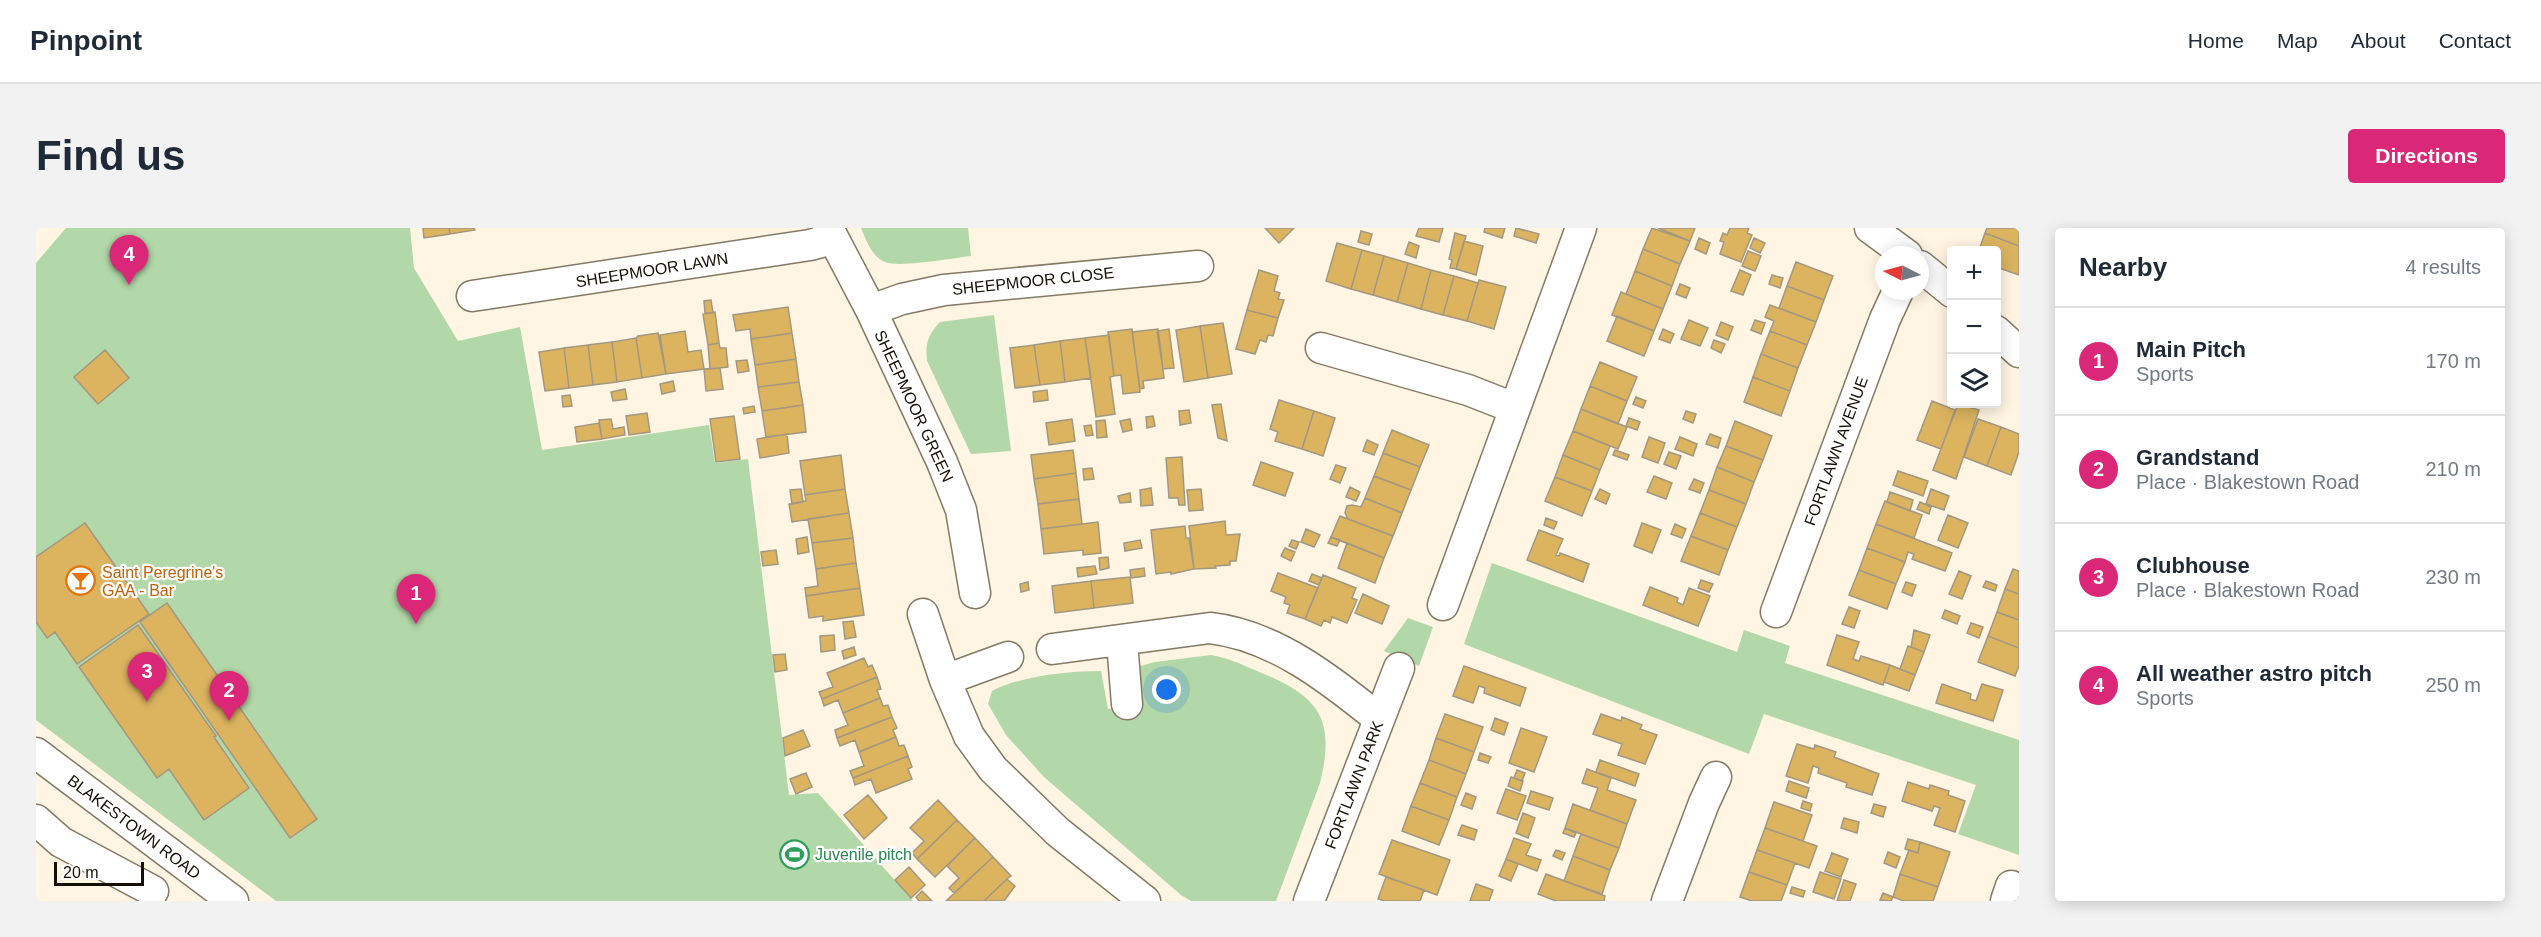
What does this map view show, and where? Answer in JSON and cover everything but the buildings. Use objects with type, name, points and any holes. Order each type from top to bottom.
[{"type":"street","points":[[1443,605],[1581,228]]},
{"type":"street","points":[[1870,228],[1895,246]]},
{"type":"street","name":"SHEEPMOOR LAWN","points":[[472,296],[810,245],[830,233]]},
{"type":"street","name":"SHEEPMOOR GREEN","points":[[830,233],[871,310],[942,462],[960,508],[975,593]]},
{"type":"street","name":"SHEEPMOOR CLOSE","points":[[871,310],[902,299],[944,290],[1198,266]]},
{"type":"street","points":[[1929,273],[1947,288]]},
{"type":"street","name":"FORTLAWN AVENUE","points":[[1776,612],[1884,319],[1894,300]]},
{"type":"street","points":[[2001,336],[2019,352]]},
{"type":"street","points":[[1321,348],[1468,390],[1514,408]]},
{"type":"street","points":[[923,614],[945,680],[969,736],[993,769],[1058,832],[1145,901]]},
{"type":"street","points":[[1052,649],[1122,642],[1210,628],[1238,634],[1308,665],[1329,678],[1379,719]]},
{"type":"street","points":[[1122,642],[1127,704]]},
{"type":"street","points":[[945,680],[1008,657]]},
{"type":"street","name":"FORTLAWN PARK","points":[[1309,901],[1399,668]]},
{"type":"street","name":"BLAKESTOWN ROAD","points":[[36,753],[233,901]]},
{"type":"street","points":[[1667,901],[1716,777]]},
{"type":"street","points":[[36,820],[61,842],[153,891]]},
{"type":"green space","points":[[66,228],[410,228],[414,268],[458,341],[520,327],[542,450],[709,425],[715,463],[748,459],[789,795],[818,793],[913,901],[276,901],[36,720],[36,263]]},
{"type":"green space","points":[[861,228],[968,228],[971,256],[892,264],[880,260],[873,252]]},
{"type":"green space","points":[[994,315],[1011,451],[971,454],[927,361],[926,349],[930,335],[940,322]]},
{"type":"green space","points":[[1492,563],[1737,652],[1744,630],[1790,646],[1785,663],[2019,740],[2019,855],[1958,834],[1976,785],[1764,714],[1749,754],[1464,644]]},
{"type":"green space","points":[[1408,618],[1433,627],[1419,666],[1384,651]]},
{"type":"green space","points":[[1211,655],[1245,666],[1299,692],[1319,714],[1324,728],[1326,743],[1320,783],[1276,901],[1191,901],[1181,895],[1044,777],[1006,735],[988,704],[992,691],[1016,682],[1060,673],[1101,671],[1108,709],[1142,705],[1140,666]]},
{"type":"place","name":"All weather astro pitch","points":[[129,285]]},
{"type":"place","name":"Saint Peregrine's GAA - Bar","points":[[81,581]]},
{"type":"place","name":"Main Pitch","points":[[416,624]]},
{"type":"place","name":"Clubhouse","points":[[147,702]]},
{"type":"place","name":"Grandstand","points":[[229,721]]},
{"type":"place","name":"Juvenile pitch","points":[[794,854]]}]
